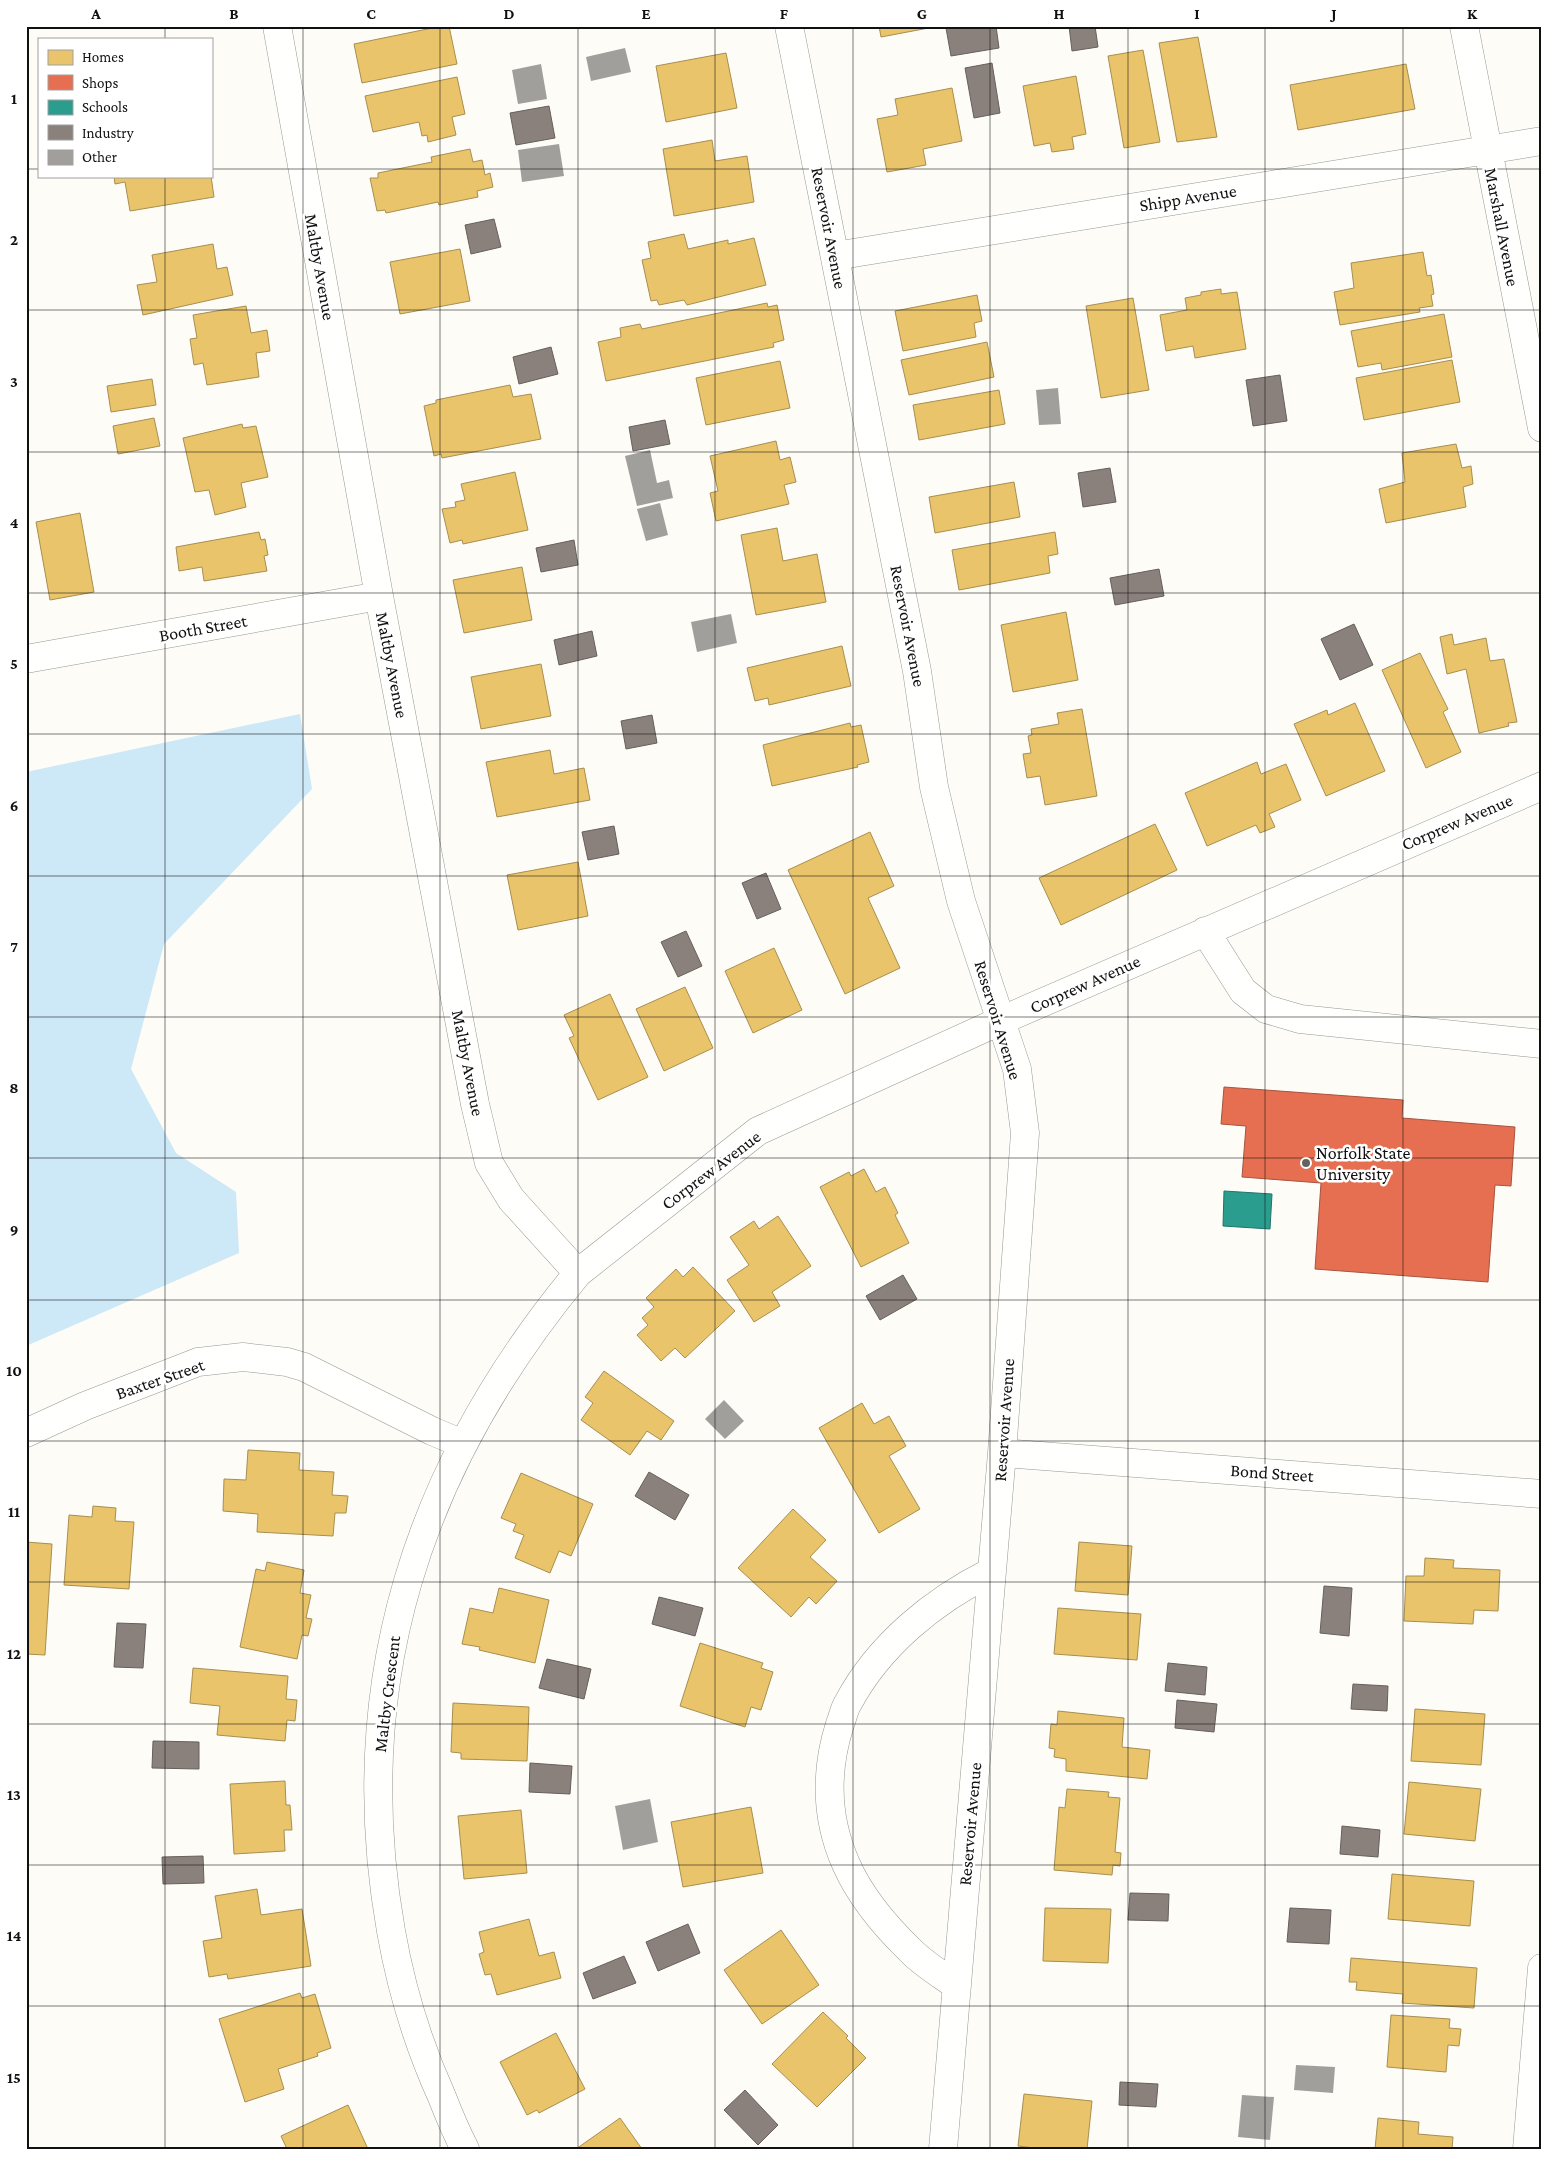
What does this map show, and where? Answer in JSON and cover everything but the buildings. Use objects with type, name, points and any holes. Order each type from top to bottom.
[{"type":"street","name":"Maltby Avenue","points":[[277,26],[379,596],[475,1104],[489,1162],[511,1199],[578,1273]]},
{"type":"street","name":"Reservoir Avenue","points":[[790,26],[917,671],[934,787],[961,901],[1017,1069],[1025,1133],[1002,1453],[943,2149]]},
{"type":"street","name":"Marshall Avenue","points":[[1464,26],[1542,428]]},
{"type":"street","name":"Shipp Avenue","points":[[834,256],[1542,141]]},
{"type":"street","name":"Booth Street","points":[[26,659],[379,596]]},
{"type":"street","name":"Corprew Avenue","points":[[578,1273],[758,1131],[1000,1021],[1542,786]]},
{"type":"street","points":[[1206,931],[1244,991],[1266,1009],[1300,1020],[1542,1044]]},
{"type":"street","name":"Maltby Crescent","points":[[466,2149],[424,2057],[398,1972],[383,1884],[377,1797],[381,1710],[392,1641],[409,1573],[440,1490],[462,1444],[504,1373],[578,1273]]},
{"type":"street","name":"Baxter Street","points":[[26,1432],[85,1406],[198,1362],[243,1357],[287,1362],[304,1367],[462,1444]]},
{"type":"street","name":"Bond Street","points":[[1002,1453],[1542,1494]]},
{"type":"street","points":[[957,1986],[913,1953],[876,1912],[846,1866],[834,1830],[828,1788],[833,1745],[847,1704],[879,1657],[920,1617],[966,1585],[991,1572]]},
{"type":"street","points":[[1527,2149],[1542,1968]]},
{"type":"water","points":[[300,714],[312,789],[164,944],[131,1069],[176,1153],[236,1192],[239,1253],[26,1346],[26,772]]},
{"type":"place","name":"Norfolk State University","points":[[1306,1163]]}]
